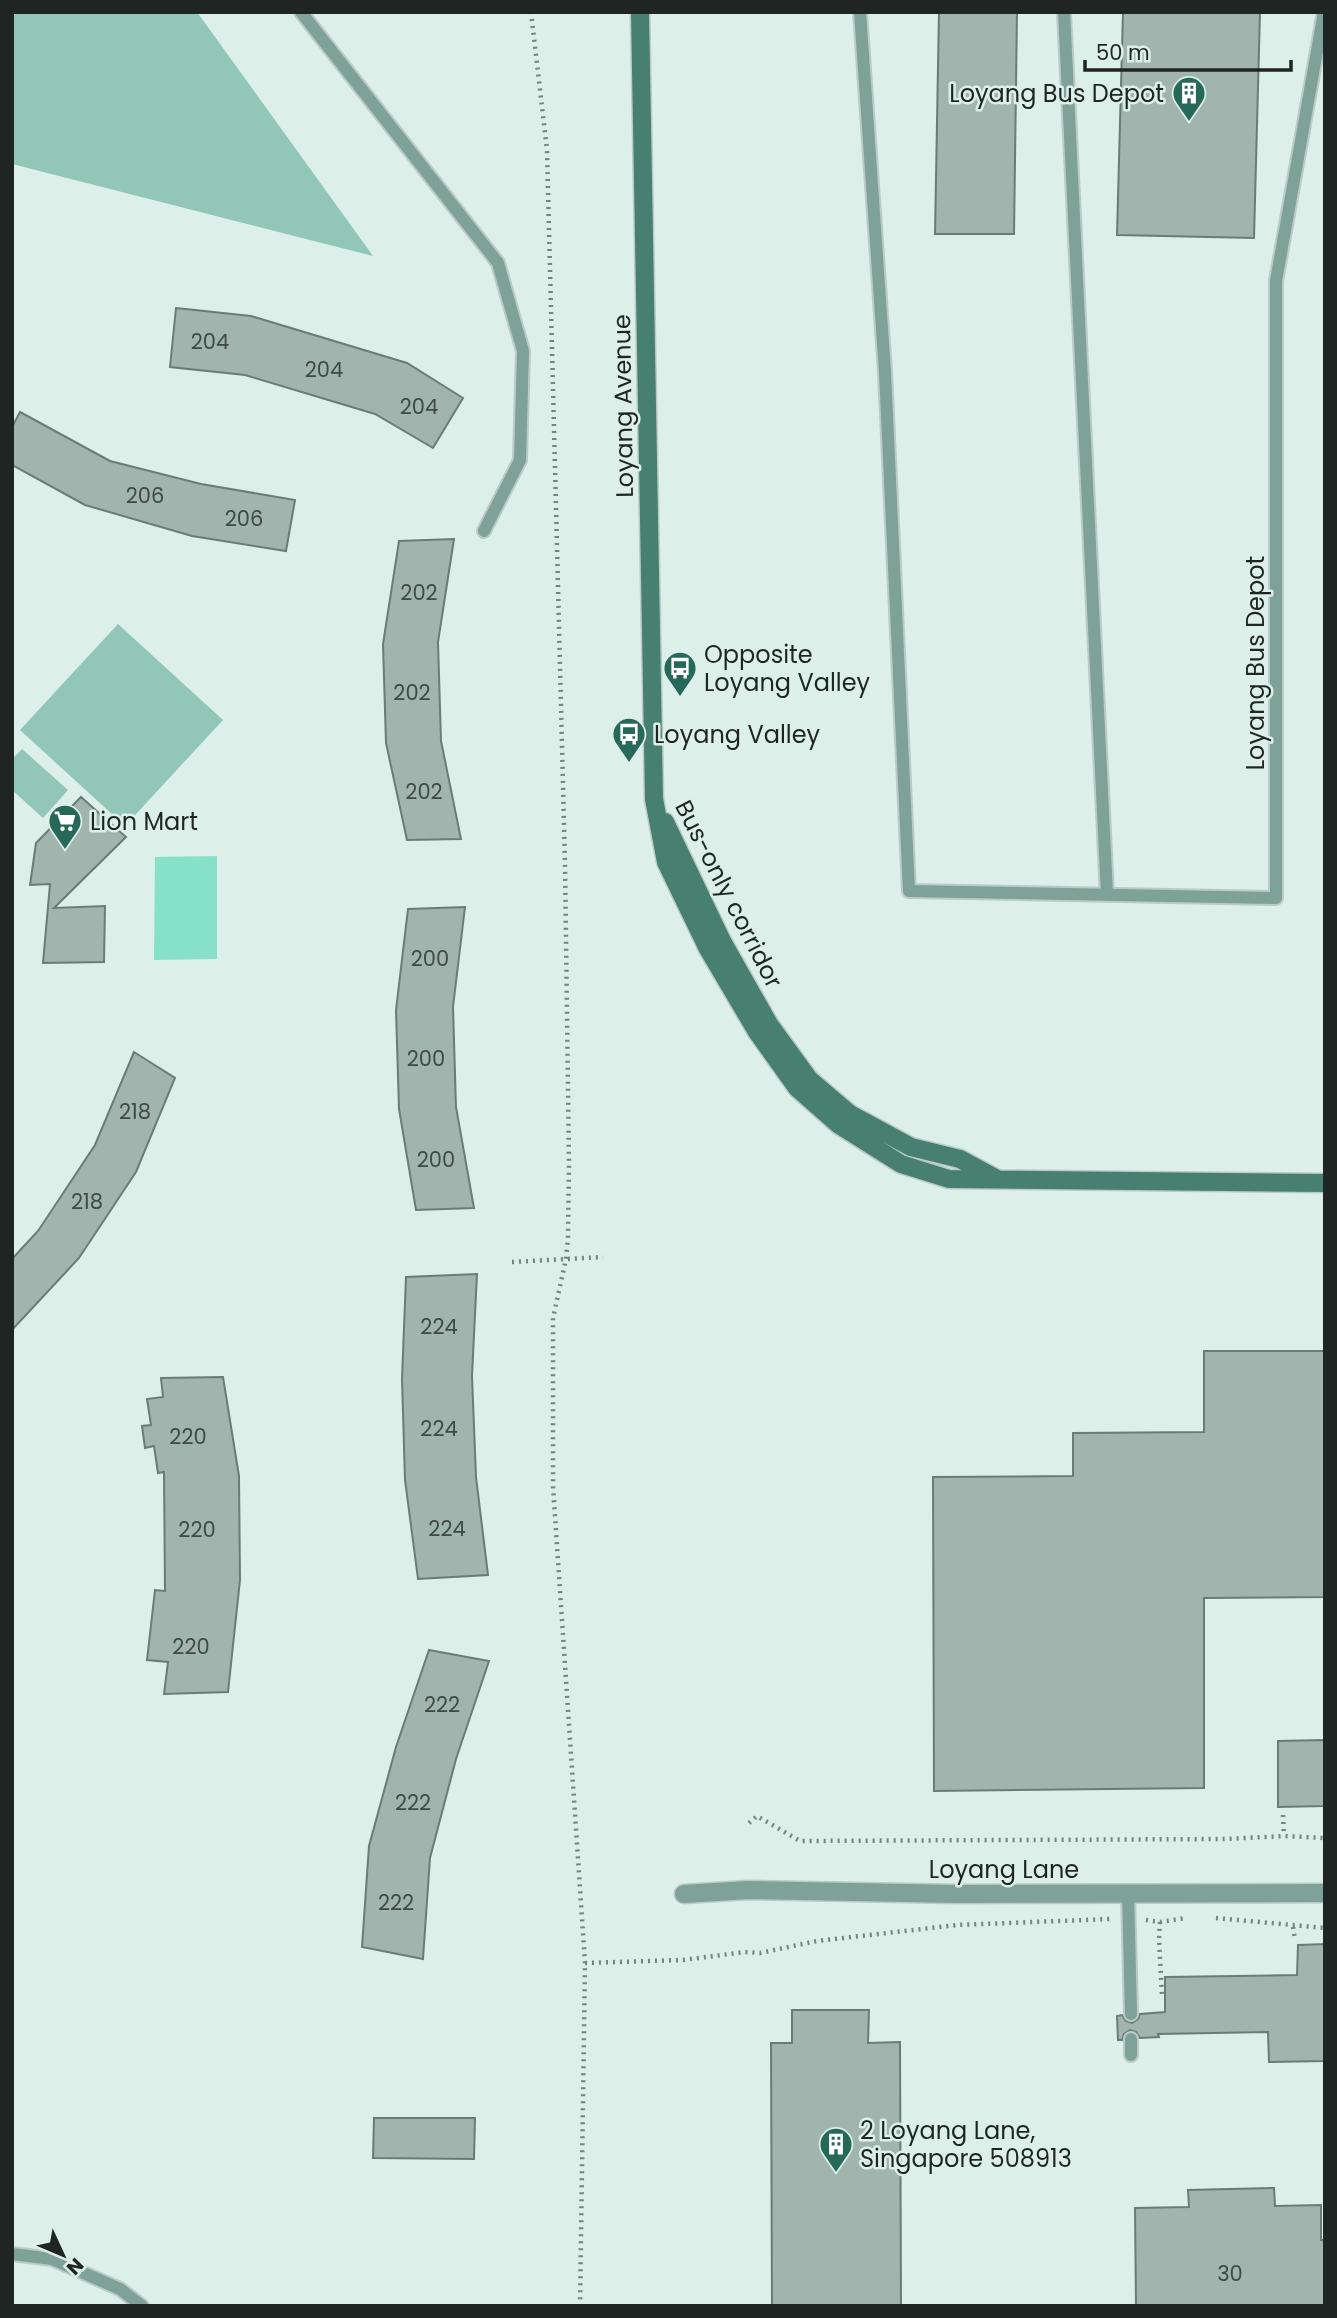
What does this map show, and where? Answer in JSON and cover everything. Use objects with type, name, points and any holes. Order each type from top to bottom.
[{"type":"street","name":"Loyang Avenue","points":[[640,12],[654,800]]},
{"type":"street","name":"Bus-only corridor","points":[[654,800],[722,941],[769,1024],[809,1079],[850,1114],[911,1147],[960,1159],[1000,1181],[1325,1183]]},
{"type":"street","name":"Loyang Lane","points":[[684,1894],[748,1889],[957,1894],[1325,1893]]},
{"type":"lane","points":[[301,12],[498,263],[523,351],[520,460],[484,531]]},
{"type":"lane","name":"Loyang Bus Depot","points":[[860,12],[885,372],[909,891],[1276,898],[1276,281],[1324,12]]},
{"type":"lane","points":[[1064,12],[1107,894]]},
{"type":"lane","points":[[1128,1893],[1131,2014]]},
{"type":"lane","points":[[1131,2039],[1131,2055]]},
{"type":"lane","points":[[12,2254],[52,2259],[120,2289],[142,2306]]},
{"type":"path","points":[[531,12],[547,150],[565,864],[569,1163],[566,1259],[553,1318],[553,1486],[585,1963],[580,2306]]},
{"type":"path","points":[[512,1262],[603,1257]]},
{"type":"path","points":[[1283,1815],[1284,1836]]},
{"type":"path","points":[[749,1823],[757,1816],[800,1841],[1211,1840],[1284,1836],[1325,1838]]},
{"type":"path","points":[[585,1963],[683,1960],[745,1952],[760,1953],[817,1941],[957,1925],[1128,1919],[1160,1922],[1187,1918]]},
{"type":"path","points":[[1213,1918],[1325,1928]]},
{"type":"path","points":[[1160,1922],[1162,1996]]},
{"type":"path","points":[[1293,1927],[1294,1939]]},
{"type":"shaded area","points":[[12,12],[197,12],[373,256],[12,164]]},
{"type":"shaded area","points":[[118,624],[223,720],[125,826],[20,730]]},
{"type":"shaded area","points":[[22,749],[68,790],[43,818],[12,790],[12,759]]},
{"type":"shaded area","points":[[217,856],[217,959],[154,960],[155,857]]},
{"type":"building","name":"Loyang Bus Depot","points":[[939,12],[1017,12],[1014,234],[935,234]]},
{"type":"building","name":"Loyang Bus Depot","points":[[1123,12],[1260,12],[1254,238],[1117,235]]},
{"type":"building","points":[[176,308],[251,316],[407,363],[463,398],[433,448],[375,414],[245,375],[170,367]]},
{"type":"building","points":[[20,412],[110,461],[201,484],[295,500],[286,551],[192,536],[85,505],[12,465],[12,427]]},
{"type":"building","points":[[454,539],[438,642],[441,741],[461,839],[407,840],[386,743],[383,644],[399,541]]},
{"type":"building","points":[[81,797],[126,837],[54,908],[105,906],[104,962],[43,963],[50,884],[30,885],[36,843]]},
{"type":"building","points":[[465,907],[453,1007],[456,1107],[474,1208],[416,1210],[399,1109],[396,1010],[408,909]]},
{"type":"building","points":[[134,1052],[175,1078],[136,1172],[79,1258],[12,1330],[12,1259],[38,1231],[95,1145]]},
{"type":"building","points":[[477,1274],[472,1376],[476,1477],[488,1575],[418,1579],[405,1480],[402,1379],[406,1277]]},
{"type":"building","points":[[1204,1351],[1325,1351],[1325,1597],[1204,1598],[1204,1788],[934,1791],[933,1477],[1073,1476],[1073,1433],[1204,1432]]},
{"type":"building","points":[[223,1377],[239,1476],[240,1580],[228,1692],[164,1694],[168,1662],[147,1660],[155,1590],[165,1591],[164,1472],[158,1473],[154,1446],[145,1448],[142,1426],[151,1425],[147,1399],[163,1397],[161,1378]]},
{"type":"building","points":[[429,1650],[489,1661],[456,1759],[430,1858],[423,1959],[362,1947],[369,1846],[396,1747]]},
{"type":"building","points":[[1325,1740],[1325,1806],[1278,1807],[1278,1741]]},
{"type":"building","points":[[1325,1944],[1325,2061],[1269,2062],[1268,2032],[1158,2034],[1159,2037],[1140,2038],[1136,2032],[1130,2030],[1124,2034],[1122,2040],[1118,2040],[1117,2016],[1122,2015],[1126,2021],[1132,2023],[1140,2014],[1165,2012],[1165,1977],[1297,1975],[1298,1945]]},
{"type":"building","name":"2 Loyang Lane, Singapore 508913","points":[[792,2010],[869,2010],[868,2043],[900,2042],[901,2306],[772,2306],[771,2043],[792,2043]]},
{"type":"building","points":[[374,2118],[475,2118],[474,2159],[373,2158]]},
{"type":"building","points":[[1274,2188],[1275,2206],[1321,2205],[1321,2240],[1325,2240],[1325,2306],[1136,2306],[1135,2208],[1189,2207],[1188,2190]]},
{"type":"place","name":"Loyang Bus Depot","points":[[1189,123]]},
{"type":"place","name":"Opposite Loyang Valley","points":[[680,698]]},
{"type":"place","name":"Loyang Valley","points":[[629,764]]},
{"type":"place","name":"Lion Mart","points":[[65,851]]},
{"type":"place","name":"2 Loyang Lane, Singapore 508913","points":[[836,2174]]}]
